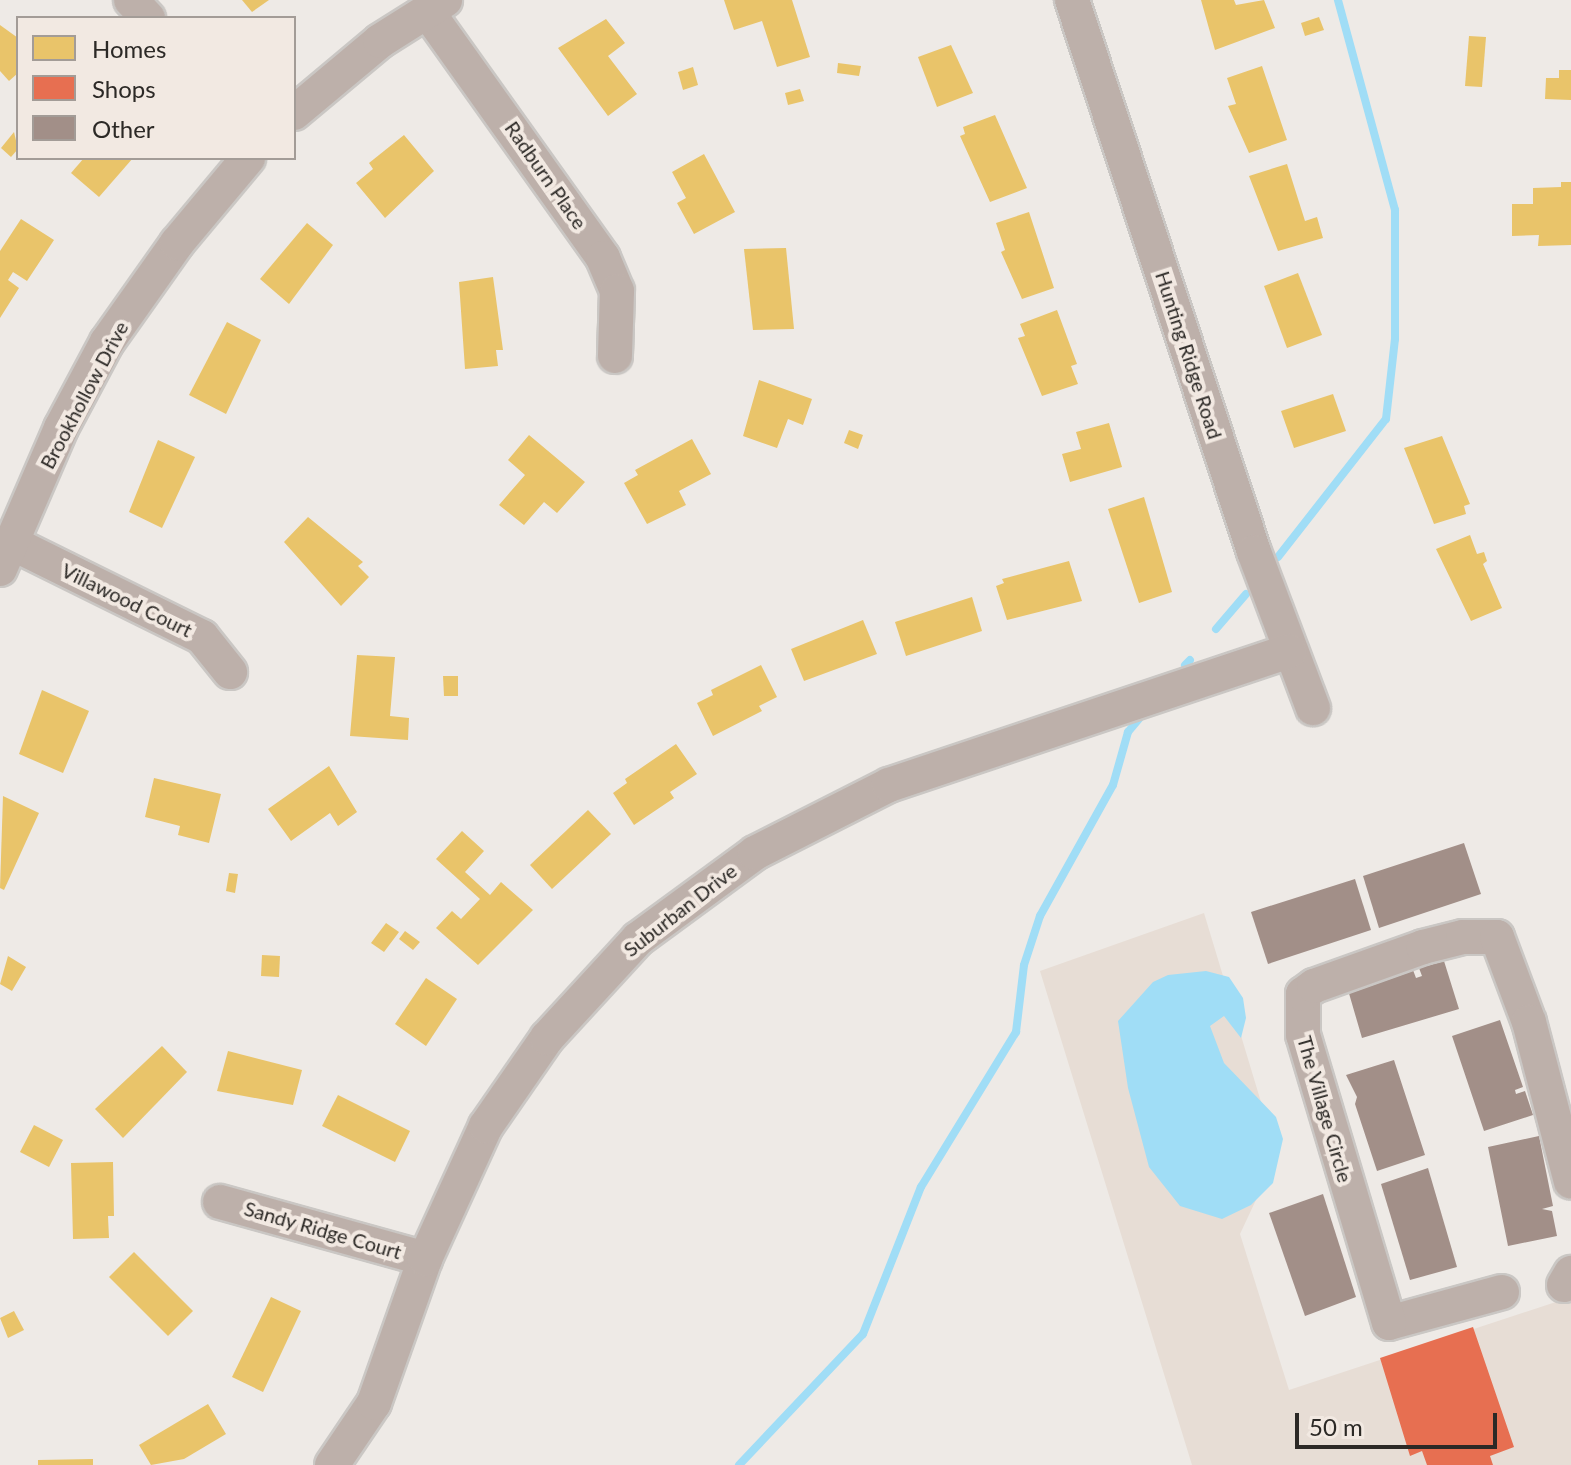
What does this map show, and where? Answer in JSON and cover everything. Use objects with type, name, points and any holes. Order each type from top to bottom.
[{"type":"street","points":[[131,0],[146,16]]},
{"type":"street","name":"Hunting Ridge Road","points":[[1072,0],[1289,651],[1313,708]]},
{"type":"street","points":[[296,111],[380,41],[436,5]]},
{"type":"street","name":"Radburn Place","points":[[436,5],[603,258],[617,291],[615,356]]},
{"type":"street","name":"Brookhollow Drive","points":[[6,556],[61,428],[107,342],[177,243],[246,160]]},
{"type":"street","name":"Villawood Court","points":[[6,556],[202,637],[230,672]]},
{"type":"street","name":"Suburban Drive","points":[[332,1465],[374,1403],[425,1259],[486,1126],[547,1038],[628,949],[692,895],[755,853],[889,785],[1289,651]]},
{"type":"street","name":"The Village Circle","points":[[1502,1292],[1389,1323],[1303,1035],[1303,994],[1423,947],[1463,937],[1497,937],[1529,1022],[1571,1182]]},
{"type":"street","name":"Sandy Ridge Court","points":[[220,1202],[425,1259]]},
{"type":"shaded area","points":[[1204,913],[1277,1155],[1240,1234],[1289,1390],[1571,1297],[1571,1465],[1192,1465],[1040,971]]},
{"type":"water","points":[[1206,971],[1229,977],[1243,998],[1246,1018],[1241,1038],[1224,1016],[1210,1026],[1224,1063],[1276,1117],[1283,1139],[1273,1183],[1251,1205],[1222,1219],[1180,1206],[1149,1167],[1128,1088],[1118,1021],[1153,982],[1168,975]]},
{"type":"building: Homes","points":[[242,0],[269,0],[252,12]]},
{"type":"building: Homes","points":[[724,0],[792,0],[810,57],[777,67],[762,21],[734,30]]},
{"type":"building: Homes","points":[[1201,0],[1234,0],[1236,5],[1264,0],[1275,28],[1215,50]]},
{"type":"building: Homes","points":[[1319,17],[1324,30],[1305,36],[1301,23]]},
{"type":"building: Homes","points":[[606,19],[625,43],[608,56],[637,94],[608,116],[558,48]]},
{"type":"building: Homes","points":[[0,25],[16,37],[16,75],[9,81],[0,71]]},
{"type":"building: Homes","points":[[1469,36],[1486,37],[1482,87],[1465,86]]},
{"type":"building: Homes","points":[[951,45],[973,93],[937,107],[918,57]]},
{"type":"building: Homes","points":[[838,63],[861,66],[859,76],[837,73]]},
{"type":"building: Homes","points":[[1262,66],[1287,140],[1249,153],[1228,106],[1236,104],[1227,78]]},
{"type":"building: Homes","points":[[693,67],[698,85],[683,90],[678,72]]},
{"type":"building: Homes","points":[[1559,70],[1571,70],[1571,100],[1545,99],[1546,78],[1559,78]]},
{"type":"building: Homes","points":[[800,89],[804,101],[788,105],[785,93]]},
{"type":"building: Homes","points":[[995,115],[1027,188],[990,202],[960,136],[965,134],[963,127]]},
{"type":"building: Homes","points":[[14,132],[16,151],[11,157],[1,148]]},
{"type":"building: Homes","points":[[404,135],[434,171],[385,218],[356,183],[373,169],[369,163]]},
{"type":"building: Homes","points":[[704,154],[735,212],[694,234],[677,203],[686,198],[672,172]]},
{"type":"building: Homes","points":[[82,160],[131,160],[99,197],[71,173]]},
{"type":"building: Homes","points":[[1287,164],[1305,221],[1317,217],[1323,238],[1278,251],[1249,176]]},
{"type":"building: Homes","points":[[1561,182],[1571,182],[1571,245],[1538,246],[1539,235],[1512,236],[1512,204],[1533,204],[1533,188],[1561,187]]},
{"type":"building: Homes","points":[[1029,212],[1054,288],[1022,299],[1001,252],[1005,250],[996,223]]},
{"type":"building: Homes","points":[[21,219],[54,240],[27,281],[13,272],[8,280],[19,288],[0,318],[0,251]]},
{"type":"building: Homes","points":[[307,223],[333,245],[289,304],[260,279]]},
{"type":"building: Homes","points":[[786,248],[794,329],[753,330],[744,249]]},
{"type":"building: Homes","points":[[1298,273],[1322,335],[1287,348],[1264,286]]},
{"type":"building: Homes","points":[[493,277],[503,350],[496,350],[498,366],[465,369],[459,282]]},
{"type":"building: Homes","points":[[1057,310],[1077,364],[1071,366],[1078,384],[1042,396],[1018,338],[1025,336],[1020,324]]},
{"type":"building: Homes","points":[[227,322],[261,340],[226,414],[189,395]]},
{"type":"building: Homes","points":[[759,380],[812,399],[803,425],[788,419],[777,448],[743,436]]},
{"type":"building: Homes","points":[[1333,394],[1346,431],[1294,448],[1281,411]]},
{"type":"building: Homes","points":[[1109,423],[1122,467],[1070,482],[1062,454],[1081,449],[1076,432]]},
{"type":"building: Homes","points":[[849,430],[863,435],[858,449],[844,443]]},
{"type":"building: Homes","points":[[529,435],[585,482],[557,513],[544,502],[524,525],[499,505],[525,475],[508,460]]},
{"type":"building: Homes","points":[[1442,436],[1470,504],[1464,506],[1466,514],[1434,524],[1404,448]]},
{"type":"building: Homes","points":[[692,439],[711,474],[679,491],[686,505],[647,524],[624,483],[638,475],[635,470]]},
{"type":"building: Homes","points":[[158,440],[195,457],[162,528],[129,512]]},
{"type":"building: Homes","points":[[1144,497],[1172,592],[1139,603],[1108,509]]},
{"type":"building: Homes","points":[[308,517],[363,562],[358,566],[369,577],[341,606],[284,542]]},
{"type":"building: Homes","points":[[1470,535],[1477,554],[1484,552],[1487,561],[1483,564],[1502,608],[1471,621],[1436,549]]},
{"type":"building: Homes","points":[[1069,561],[1082,601],[1007,620],[996,586],[1004,583],[1002,579]]},
{"type":"building: Homes","points":[[972,597],[982,631],[906,656],[895,622]]},
{"type":"building: Homes","points":[[863,620],[877,654],[804,681],[791,649]]},
{"type":"building: Homes","points":[[357,655],[395,657],[390,716],[409,718],[408,740],[350,736]]},
{"type":"building: Homes","points":[[761,665],[777,697],[759,706],[762,711],[713,736],[697,703],[713,695],[711,690]]},
{"type":"building: Homes","points":[[443,676],[458,676],[458,696],[444,696]]},
{"type":"building: Homes","points":[[42,690],[89,711],[63,773],[19,754]]},
{"type":"building: Homes","points":[[676,744],[697,774],[670,792],[674,798],[634,825],[613,793],[627,783],[625,779]]},
{"type":"building: Homes","points":[[329,766],[357,812],[338,826],[330,813],[291,841],[268,809]]},
{"type":"building: Homes","points":[[154,778],[221,794],[209,843],[178,835],[180,826],[145,817]]},
{"type":"building: Homes","points":[[3,796],[39,813],[4,890],[0,888]]},
{"type":"building: Homes","points":[[588,810],[611,834],[552,889],[530,865]]},
{"type":"building: Homes","points":[[462,831],[484,851],[465,872],[490,895],[501,882],[533,910],[478,965],[436,928],[452,911],[461,919],[480,899],[436,859]]},
{"type":"building: Homes","points":[[229,873],[238,874],[235,893],[226,891]]},
{"type":"building: Homes","points":[[386,923],[399,932],[384,952],[371,943]]},
{"type":"building: Homes","points":[[405,931],[420,942],[413,950],[399,939]]},
{"type":"building: Homes","points":[[262,955],[280,956],[279,977],[261,976]]},
{"type":"building: Homes","points":[[8,956],[26,967],[12,991],[0,984]]},
{"type":"building: Homes","points":[[426,978],[457,999],[426,1046],[395,1024]]},
{"type":"building: Homes","points":[[162,1046],[187,1072],[123,1138],[95,1109]]},
{"type":"building: Homes","points":[[228,1051],[302,1070],[293,1105],[217,1091]]},
{"type":"building: Homes","points":[[338,1095],[410,1131],[395,1162],[322,1126]]},
{"type":"building: Homes","points":[[34,1125],[63,1140],[49,1167],[20,1152]]},
{"type":"building: Homes","points":[[113,1162],[114,1216],[108,1216],[109,1238],[73,1239],[71,1163]]},
{"type":"building: Homes","points":[[134,1252],[193,1311],[168,1336],[109,1277]]},
{"type":"building: Homes","points":[[271,1297],[301,1311],[263,1392],[232,1377]]},
{"type":"building: Homes","points":[[14,1311],[24,1330],[8,1338],[0,1318]]},
{"type":"building: Homes","points":[[208,1404],[226,1434],[184,1459],[151,1465],[139,1445]]},
{"type":"building: Homes","points":[[93,1459],[93,1465],[38,1465],[38,1460]]},
{"type":"building: Shops","points":[[1473,1327],[1514,1447],[1490,1456],[1493,1465],[1427,1465],[1422,1451],[1410,1456],[1380,1358]]},
{"type":"building: Other","points":[[1464,843],[1481,894],[1379,928],[1363,876]]},
{"type":"building: Other","points":[[1355,879],[1371,930],[1268,964],[1251,912]]},
{"type":"building: Other","points":[[1444,961],[1459,1009],[1362,1038],[1348,990],[1413,970],[1416,978],[1422,976],[1419,968]]},
{"type":"building: Other","points":[[1500,1020],[1523,1087],[1515,1090],[1516,1094],[1525,1091],[1533,1115],[1484,1131],[1452,1036]]},
{"type":"building: Other","points":[[1394,1060],[1425,1155],[1377,1171],[1355,1104],[1357,1097],[1346,1075]]},
{"type":"building: Other","points":[[1539,1136],[1553,1206],[1542,1209],[1552,1211],[1557,1236],[1508,1246],[1488,1147]]},
{"type":"building: Other","points":[[1428,1168],[1457,1267],[1410,1280],[1381,1184]]},
{"type":"building: Other","points":[[1323,1194],[1356,1297],[1305,1316],[1269,1213]]},
{"type":"waterway","points":[[1278,557],[1386,419],[1395,339],[1395,210],[1338,0]]},
{"type":"waterway","points":[[1216,629],[1246,594]]},
{"type":"waterway","points":[[1185,665],[1190,660]]},
{"type":"waterway","points":[[739,1465],[863,1334],[921,1187],[1016,1032],[1024,965],[1040,916],[1113,785],[1128,732],[1139,719]]}]
